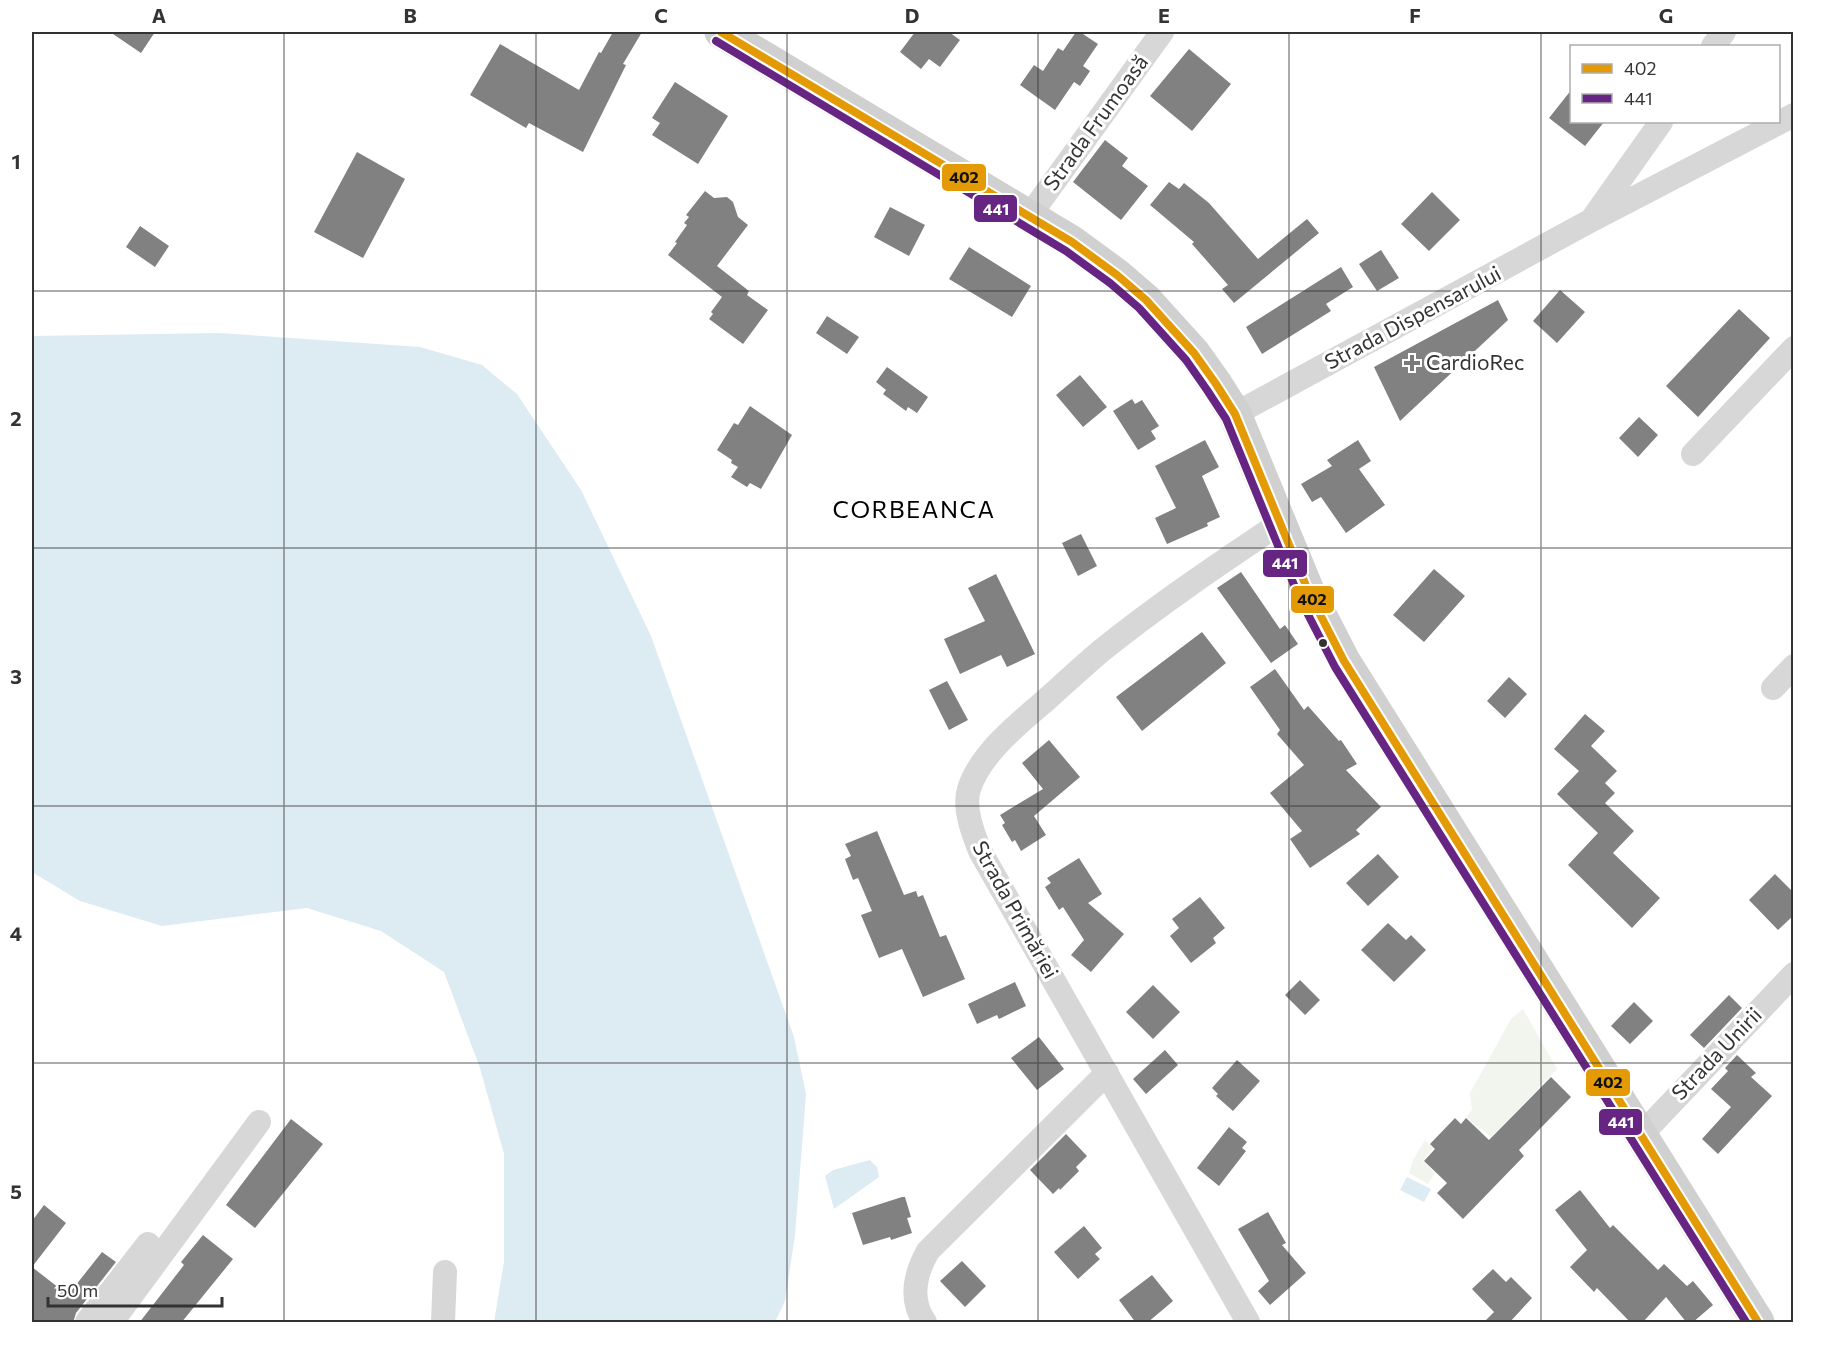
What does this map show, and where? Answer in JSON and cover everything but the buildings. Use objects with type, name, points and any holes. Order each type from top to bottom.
[{"type":"main road","points":[[721,32],[1072,242],[1146,300],[1194,353],[1235,414],[1309,593],[1344,661],[1758,1323]]},
{"type":"street","name":"Strada Frumoasă","points":[[1030,215],[1162,32]]},
{"type":"street","points":[[1714,45],[1724,32]]},
{"type":"street","name":"Strada Dispensarului","points":[[1235,414],[1590,221],[1794,116]]},
{"type":"street","name":"Strada Dispensarului","points":[[1590,221],[1659,123]]},
{"type":"street","points":[[1693,454],[1794,348]]},
{"type":"street","name":"Strada Primăriei","points":[[1248,1323],[980,851],[968,812],[968,792],[983,762],[1016,726],[1101,651],[1158,607],[1280,523]]},
{"type":"street","points":[[1773,688],[1794,666]]},
{"type":"street","name":"Strada Unirii","points":[[1641,1135],[1794,974]]},
{"type":"street","points":[[925,1323],[916,1306],[915,1296],[917,1273],[928,1251],[1107,1073]]},
{"type":"street","points":[[112,1323],[259,1122]]},
{"type":"street","points":[[87,1323],[148,1244]]},
{"type":"street","points":[[443,1323],[445,1272]]},
{"type":"shaded area","points":[[219,333],[420,347],[482,365],[517,394],[581,490],[651,636],[794,1037],[806,1094],[795,1235],[785,1301],[775,1322],[494,1322],[504,1262],[504,1154],[480,1068],[444,972],[381,931],[307,908],[162,926],[80,901],[32,872],[32,336]]},
{"type":"shaded area","points":[[1523,1009],[1557,1069],[1491,1137],[1466,1117],[1472,1110],[1470,1093],[1511,1019]]},
{"type":"shaded area","points":[[1425,1140],[1433,1148],[1423,1161],[1435,1173],[1428,1184],[1409,1173],[1413,1160]]},
{"type":"shaded area","points":[[870,1160],[877,1167],[879,1177],[834,1209],[825,1176],[833,1170]]},
{"type":"shaded area","points":[[1407,1177],[1431,1189],[1424,1202],[1400,1190]]},
{"type":"transit line","name":"402","points":[[721,32],[1072,242],[1146,300],[1194,353],[1235,414],[1309,593],[1344,661],[1758,1322]]},
{"type":"transit line","name":"441","points":[[716,41],[1066,251],[1110,283],[1139,308],[1186,360],[1226,419],[1299,597],[1335,667],[1746,1322]]},
{"type":"place","name":"CardioRec","points":[[1412,363]]},
{"type":"district","name":"CORBEANCA","points":[[914,510]]}]
